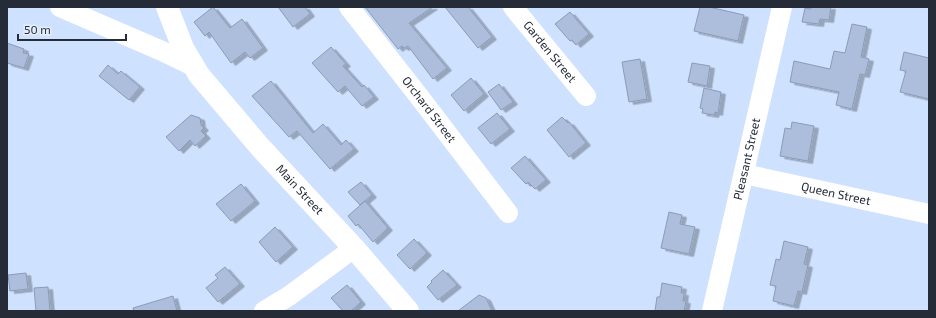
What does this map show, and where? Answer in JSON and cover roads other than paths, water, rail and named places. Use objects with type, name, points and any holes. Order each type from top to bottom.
[{"type":"main road","name":"Main Street","points":[[167,7],[183,48],[193,66],[260,147],[354,248],[408,311]]},
{"type":"street","points":[[60,7],[193,66]]},
{"type":"street","name":"Orchard Street","points":[[349,7],[508,213]]},
{"type":"street","name":"Garden Street","points":[[512,7],[586,96]]},
{"type":"street","name":"Pleasant Street","points":[[712,311],[782,7]]},
{"type":"street","name":"Queen Street","points":[[744,174],[929,214]]},
{"type":"street","points":[[264,311],[289,296],[354,248]]}]
